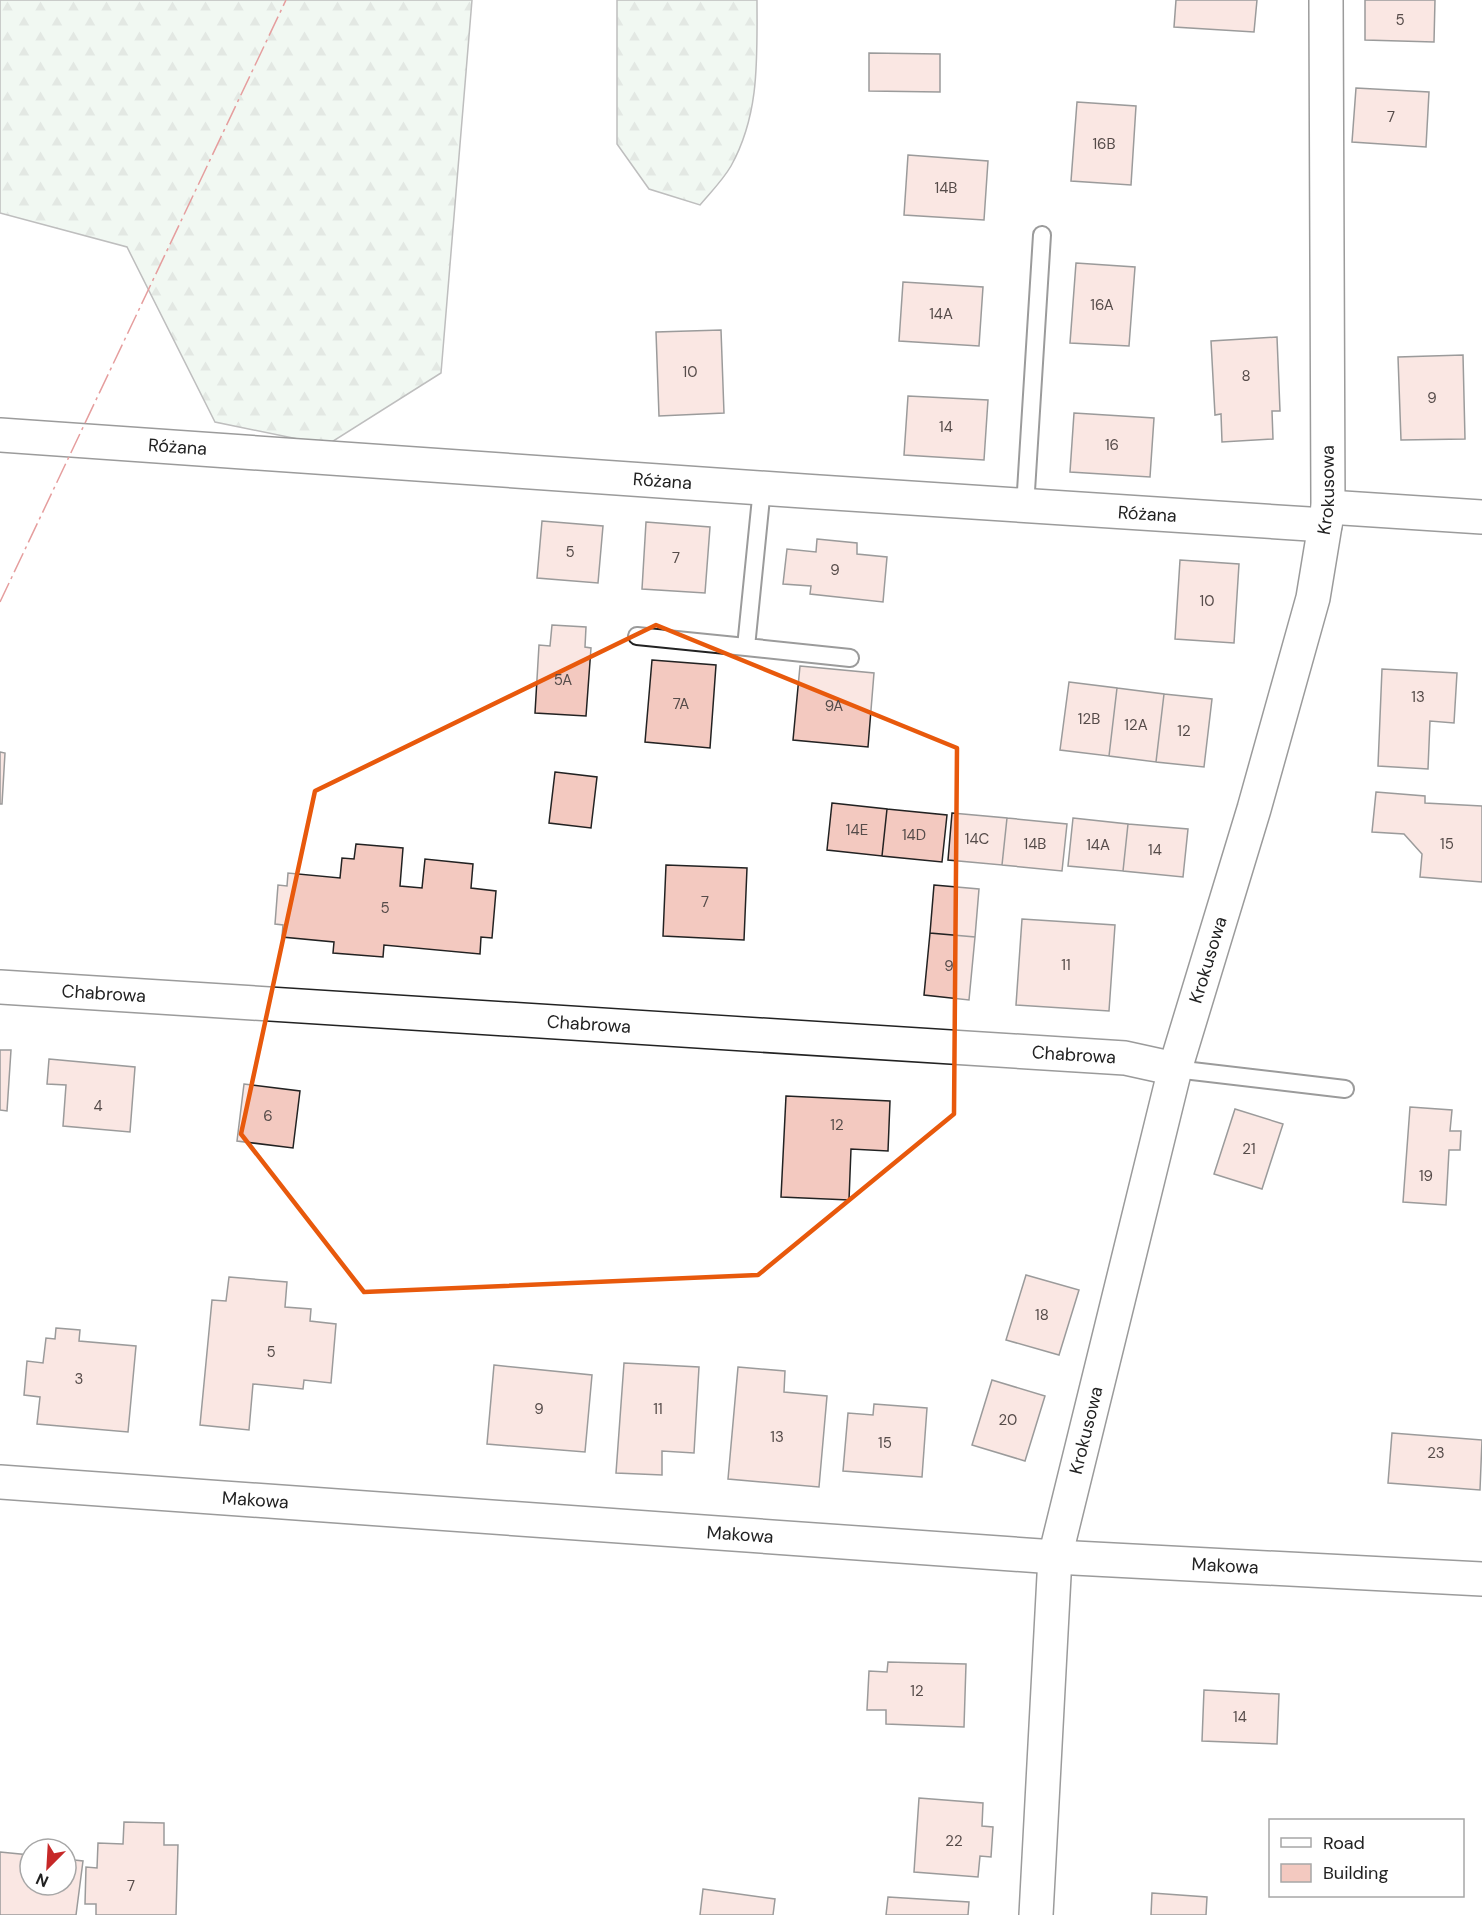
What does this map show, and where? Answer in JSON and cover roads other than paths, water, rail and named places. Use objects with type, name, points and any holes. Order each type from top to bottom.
[{"type":"street","name":"Krokusowa","points":[[1036,1915],[1055,1557],[1174,1069],[1254,809],[1313,598],[1327,516],[1326,0]]},
{"type":"street","name":"Różana","points":[[0,435],[513,469],[1026,507],[1327,516],[1482,517]]},
{"type":"street","name":"Chabrowa","points":[[0,987],[1125,1058],[1174,1069]]},
{"type":"street","name":"Makowa","points":[[0,1482],[1055,1557],[1482,1579]]},
{"type":"lane","points":[[1026,507],[1042,235]]},
{"type":"lane","points":[[746,647],[762,488]]},
{"type":"lane","points":[[637,636],[850,658]]},
{"type":"lane","points":[[1174,1069],[1345,1089]]}]
